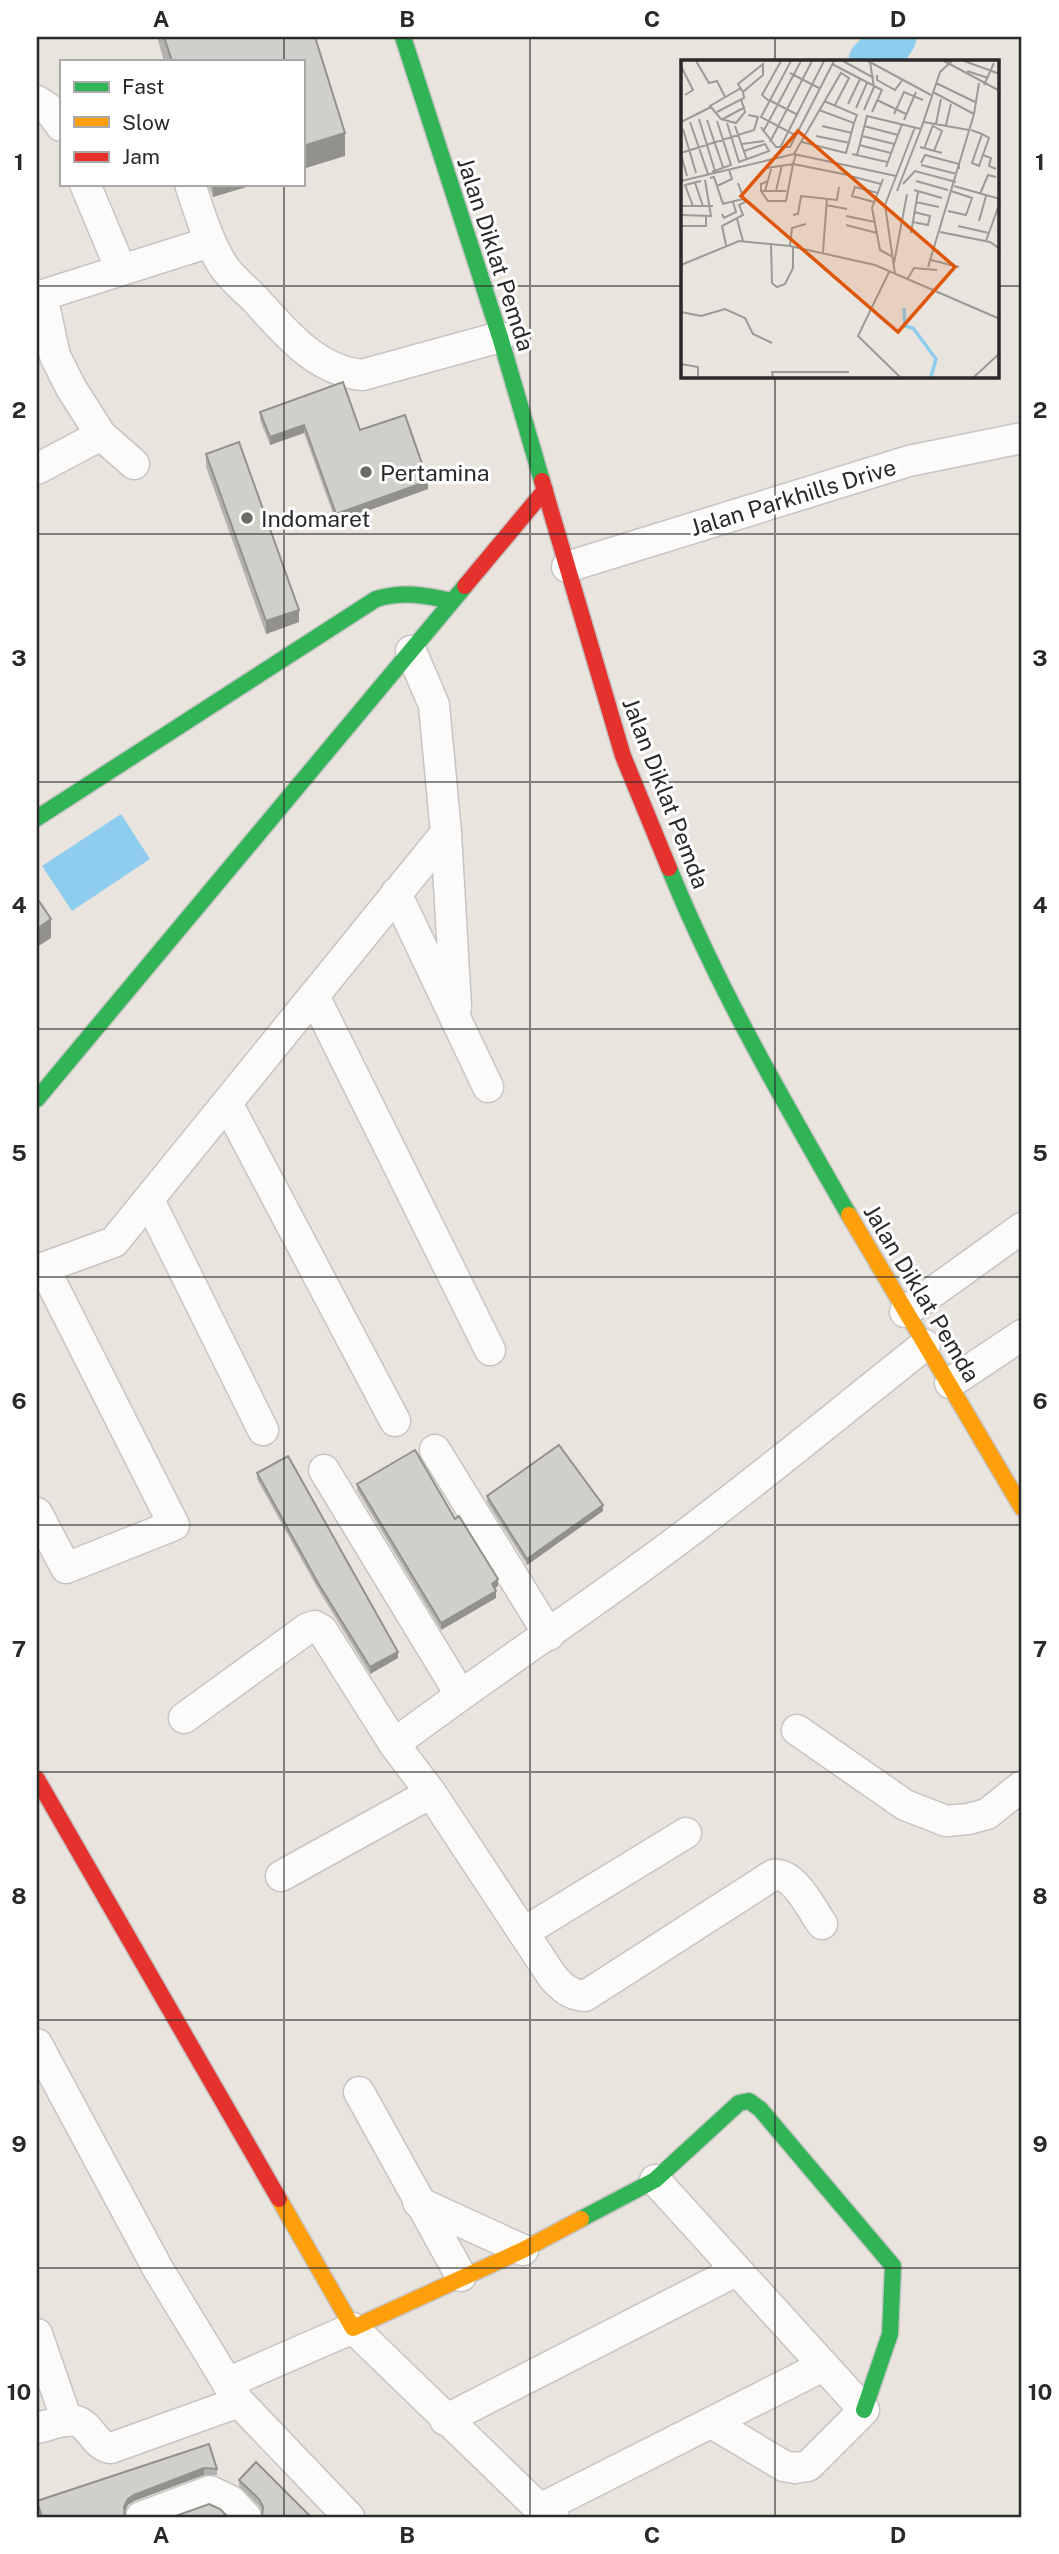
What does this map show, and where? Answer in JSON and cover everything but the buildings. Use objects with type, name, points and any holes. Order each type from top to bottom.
[{"type":"street","name":"Jalan Diklat Pemda","points":[[403,37],[500,338],[622,756],[688,915],[758,1054],[905,1312],[950,1383],[1022,1508]]},
{"type":"street","points":[[37,101],[48,108],[60,125]]},
{"type":"street","points":[[86,186],[121,270]]},
{"type":"street","points":[[191,186],[210,242],[224,267],[289,335],[329,367],[346,373],[362,374],[500,338]]},
{"type":"street","points":[[134,464],[101,435],[71,388],[55,356],[40,296],[210,242]]},
{"type":"street","points":[[37,470],[101,435]]},
{"type":"street","name":"Jalan Parkhills Drive","points":[[567,567],[909,461],[1022,438]]},
{"type":"street","points":[[37,1099],[545,490]]},
{"type":"street","points":[[37,818],[376,599],[394,593],[415,593],[453,601]]},
{"type":"street","points":[[411,651],[434,705],[446,833],[457,1021]]},
{"type":"street","points":[[37,1513],[65,1568],[174,1525],[40,1269],[114,1242],[446,833]]},
{"type":"street","points":[[396,893],[488,1087]]},
{"type":"street","points":[[314,996],[490,1350]]},
{"type":"street","points":[[227,1103],[396,1421]]},
{"type":"street","points":[[149,1200],[263,1430]]},
{"type":"street","points":[[905,1312],[1022,1228]]},
{"type":"street","points":[[950,1383],[1022,1335]]},
{"type":"street","points":[[394,1744],[460,1694],[549,1635],[669,1547],[925,1345]]},
{"type":"street","points":[[435,1450],[549,1635]]},
{"type":"street","points":[[324,1470],[460,1694]]},
{"type":"street","points":[[184,1718],[308,1628],[315,1626],[322,1630],[394,1744],[431,1793],[562,1988],[578,1996],[585,1996],[773,1875],[780,1874],[791,1879],[822,1924]]},
{"type":"street","points":[[797,1730],[905,1805],[946,1821],[987,1814],[1022,1786]]},
{"type":"street","points":[[37,1779],[353,2328],[445,2420],[547,2513],[823,2366]]},
{"type":"street","points":[[281,1876],[431,1793]]},
{"type":"street","points":[[524,1932],[686,1833]]},
{"type":"street","points":[[37,2044],[158,2269],[233,2392],[349,2517]]},
{"type":"street","points":[[359,2092],[461,2276]]},
{"type":"street","points":[[37,2428],[74,2420],[81,2423],[101,2445],[111,2448],[233,2392],[353,2328],[461,2276],[523,2250],[655,2180],[739,2103],[749,2101],[760,2109],[893,2266],[890,2333],[864,2410],[807,2466],[795,2469],[785,2466],[712,2423]]},
{"type":"street","points":[[655,2180],[864,2410]]},
{"type":"street","points":[[418,2202],[523,2250]]},
{"type":"street","points":[[445,2420],[736,2271]]},
{"type":"street","points":[[37,2334],[67,2421]]},
{"type":"street","points":[[141,2517],[210,2491],[231,2501],[246,2517]]},
{"type":"water","points":[[121,814],[150,859],[72,911],[42,866]]},
{"type":"waterway","points":[[873,60],[893,37]]},
{"type":"traffic: fast","points":[[403,37],[500,337],[542,481]]},
{"type":"traffic: fast","points":[[37,1099],[465,586]]},
{"type":"traffic: fast","points":[[37,818],[376,599],[414,595],[452,601]]},
{"type":"traffic: fast","points":[[669,868],[730,1001],[849,1215]]},
{"type":"traffic: fast","points":[[581,2219],[655,2180],[739,2103],[749,2101],[760,2109],[893,2266],[890,2334],[864,2410]]},
{"type":"traffic: slow","points":[[849,1215],[1022,1508]]},
{"type":"traffic: slow","points":[[279,2199],[353,2328],[523,2250],[581,2219]]},
{"type":"traffic: jam","points":[[542,481],[623,756],[669,868]]},
{"type":"traffic: jam","points":[[465,586],[545,490]]},
{"type":"traffic: jam","points":[[37,1779],[279,2199]]},
{"type":"place","name":"Pertamina","points":[[366,472]]},
{"type":"place","name":"Indomaret","points":[[247,518]]}]
